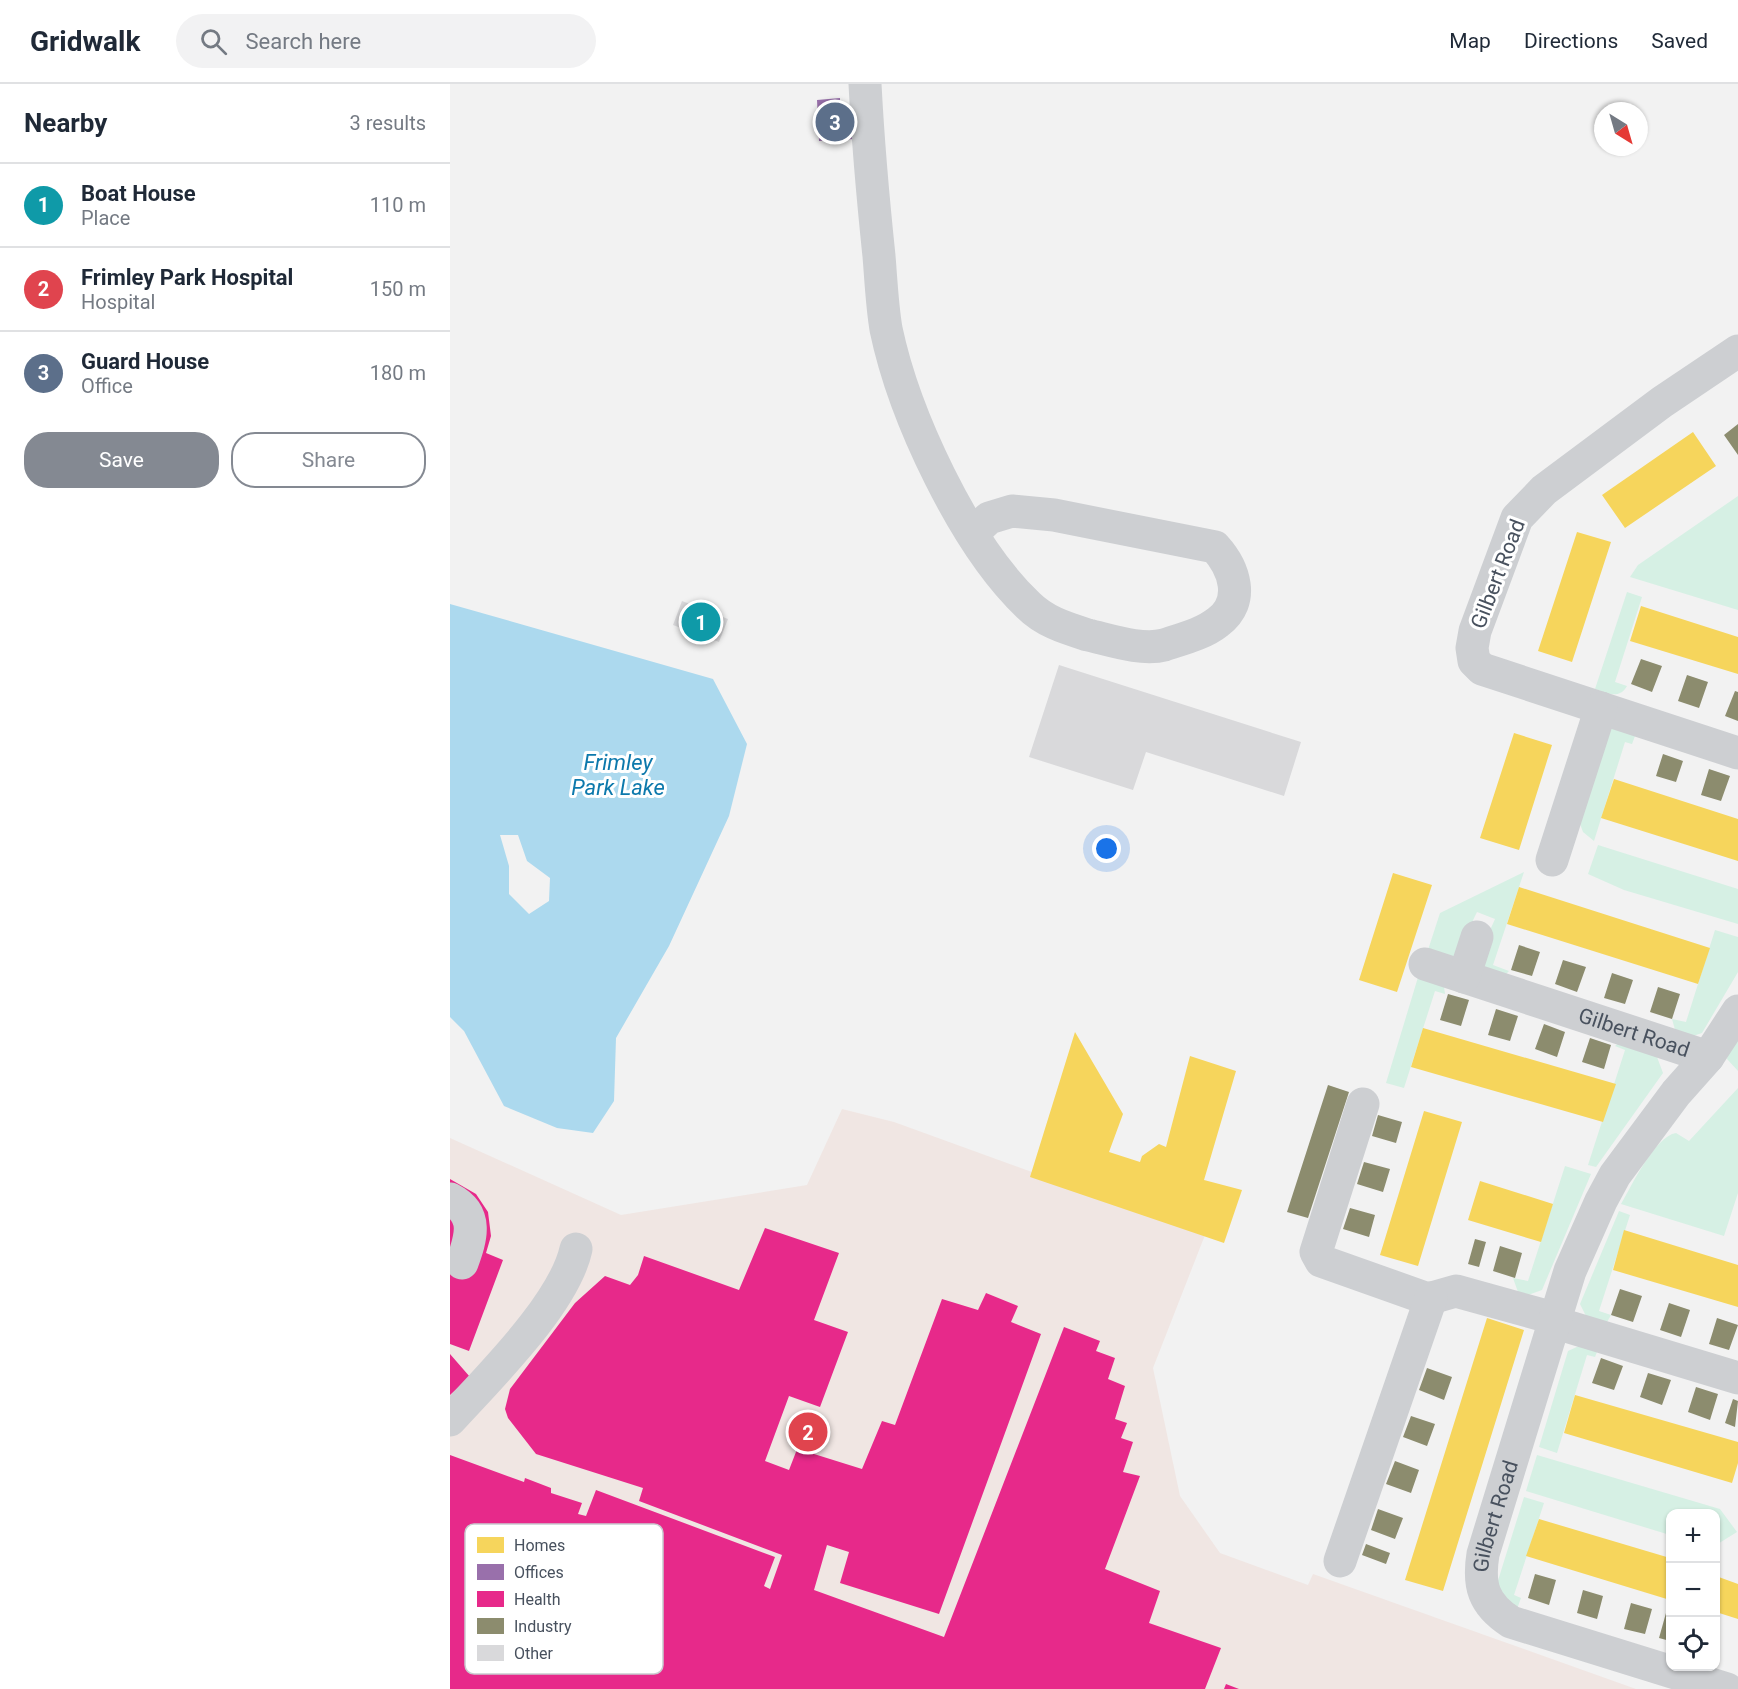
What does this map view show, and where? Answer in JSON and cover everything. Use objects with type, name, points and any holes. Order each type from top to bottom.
[{"type":"street","points":[[865,84],[868,157],[886,328],[910,408],[940,474],[972,534],[1008,584],[1036,612],[1062,627],[1110,640],[1157,647],[1188,637],[1219,622],[1229,609],[1235,591],[1234,574],[1215,547],[1012,510],[988,518],[972,534]]},
{"type":"street","name":"Gilbert Road","points":[[1738,351],[1662,402],[1544,490],[1517,518],[1475,631],[1472,648],[1474,661],[1482,669],[1738,753]]},
{"type":"street","points":[[1566,846],[1601,708]]},
{"type":"street","points":[[1464,977],[1477,937]]},
{"type":"street","name":"Gilbert Road","points":[[1425,964],[1708,1057]]},
{"type":"street","name":"Gilbert Road","points":[[1727,1689],[1511,1622],[1499,1614],[1485,1594],[1480,1582],[1483,1554],[1570,1271],[1615,1174],[1676,1094],[1708,1057],[1738,1011]]},
{"type":"street","points":[[1363,1104],[1316,1252],[1321,1261],[1431,1298],[1456,1291],[1738,1378]]},
{"type":"street","points":[[450,1200],[457,1219],[456,1252]]},
{"type":"street","points":[[450,1420],[527,1332],[558,1291],[568,1276],[576,1249]]},
{"type":"street","points":[[1340,1561],[1431,1298]]},
{"type":"shaded area","points":[[842,1109],[894,1122],[1205,1235],[1153,1368],[1180,1496],[1220,1553],[1308,1585],[1313,1574],[1636,1689],[450,1689],[450,1138],[621,1215],[807,1185]]},
{"type":"green space","points":[[1738,496],[1738,610],[1630,577],[1638,565]]},
{"type":"green space","points":[[1627,592],[1642,597],[1615,682],[1627,686],[1620,693],[1608,694],[1595,689]]},
{"type":"green space","points":[[1614,726],[1635,736],[1632,744],[1625,742],[1594,841],[1583,832],[1579,821],[1602,739]]},
{"type":"green space","points":[[1598,845],[1738,889],[1738,924],[1624,890],[1588,874]]},
{"type":"green space","points":[[1524,872],[1493,965],[1509,971],[1506,974],[1486,969],[1484,950],[1495,919],[1477,912],[1456,955],[1453,957],[1427,953],[1440,913]]},
{"type":"green space","points":[[1715,930],[1738,937],[1738,972],[1702,1033],[1693,1036],[1676,1033],[1672,1019],[1686,1022]]},
{"type":"green space","points":[[1419,974],[1444,987],[1445,994],[1435,991],[1404,1088],[1386,1083]]},
{"type":"green space","points":[[1738,1039],[1738,1071],[1727,1059]]},
{"type":"green space","points":[[1621,1041],[1657,1057],[1663,1073],[1596,1167],[1588,1165],[1625,1050],[1615,1046]]},
{"type":"green space","points":[[1738,1088],[1738,1193],[1724,1236],[1621,1204],[1644,1163],[1660,1143],[1676,1133],[1689,1141]]},
{"type":"green space","points":[[1565,1166],[1591,1174],[1542,1290],[1528,1295],[1518,1292],[1513,1278],[1528,1281]]},
{"type":"green space","points":[[1619,1211],[1630,1215],[1599,1311],[1611,1315],[1607,1322],[1586,1316],[1580,1304]]},
{"type":"green space","points":[[1581,1345],[1597,1352],[1595,1357],[1587,1355],[1557,1453],[1539,1447],[1568,1351]]},
{"type":"green space","points":[[1537,1455],[1720,1509],[1666,1509],[1666,1534],[1526,1491]]},
{"type":"green space","points":[[1524,1497],[1544,1503],[1514,1595],[1521,1598],[1517,1609],[1496,1587]]},
{"type":"green space","points":[[1720,1509],[1737,1532],[1720,1543]]},
{"type":"water","name":"Frimley Park Lake","points":[[450,604],[713,679],[747,744],[729,816],[669,946],[616,1038],[614,1101],[593,1133],[557,1128],[504,1106],[464,1031],[450,1017]],"holes":[[[500,835],[518,835],[527,861],[550,878],[549,901],[529,914],[509,894],[509,866]]]},
{"type":"building: Homes","points":[[1693,432],[1716,466],[1625,528],[1602,495]]},
{"type":"building: Homes","points":[[1577,532],[1611,542],[1572,662],[1538,651]]},
{"type":"building: Homes","points":[[1641,606],[1738,637],[1738,674],[1630,641]]},
{"type":"building: Homes","points":[[1514,733],[1552,745],[1519,850],[1480,838]]},
{"type":"building: Homes","points":[[1614,779],[1738,819],[1738,861],[1601,818]]},
{"type":"building: Homes","points":[[1393,873],[1432,885],[1397,992],[1359,980]]},
{"type":"building: Homes","points":[[1519,887],[1710,948],[1698,984],[1507,924]]},
{"type":"building: Homes","points":[[1423,1028],[1616,1084],[1603,1122],[1411,1067]]},
{"type":"building: Homes","points":[[1075,1032],[1123,1114],[1109,1152],[1140,1162],[1142,1156],[1159,1144],[1166,1147],[1190,1056],[1236,1071],[1204,1180],[1242,1190],[1224,1243],[1030,1177]]},
{"type":"building: Homes","points":[[1424,1111],[1462,1122],[1418,1266],[1380,1255]]},
{"type":"building: Homes","points":[[1480,1181],[1553,1204],[1541,1242],[1468,1220]]},
{"type":"building: Homes","points":[[1624,1230],[1738,1265],[1738,1307],[1613,1270]]},
{"type":"building: Homes","points":[[1487,1318],[1524,1330],[1443,1591],[1405,1580]]},
{"type":"building: Homes","points":[[1575,1395],[1738,1442],[1738,1463],[1732,1483],[1564,1433]]},
{"type":"building: Homes","points":[[1539,1519],[1666,1557],[1666,1599],[1526,1556]]},
{"type":"building: Homes","points":[[1720,1577],[1738,1584],[1738,1619],[1720,1613]]},
{"type":"building: Offices","points":[[840,98],[840,106],[852,105],[854,139],[819,141],[817,100]]},
{"type":"building: Health","points":[[450,1179],[476,1194],[488,1212],[491,1236],[486,1253],[503,1260],[469,1351],[450,1344]]},
{"type":"building: Health","points":[[765,1228],[839,1253],[814,1320],[848,1332],[820,1407],[789,1396],[765,1461],[789,1470],[801,1439],[817,1444],[814,1454],[862,1469],[882,1421],[895,1425],[942,1299],[978,1310],[986,1293],[1018,1306],[1011,1322],[1041,1334],[939,1614],[840,1583],[849,1552],[827,1545],[814,1590],[944,1637],[1064,1327],[1100,1341],[1096,1351],[1115,1358],[1108,1379],[1125,1386],[1115,1419],[1127,1423],[1121,1438],[1133,1442],[1123,1472],[1140,1476],[1105,1569],[1160,1591],[1149,1623],[1221,1648],[1205,1689],[450,1689],[450,1455],[524,1482],[525,1478],[551,1488],[551,1493],[582,1503],[578,1514],[586,1516],[596,1490],[775,1557],[764,1586],[770,1589],[782,1555],[639,1501],[643,1488],[536,1454],[508,1418],[505,1409],[510,1389],[575,1303],[605,1276],[630,1285],[638,1275],[644,1256],[739,1290]]},
{"type":"building: Health","points":[[450,1354],[470,1377],[450,1395]]},
{"type":"building: Health","points":[[1226,1684],[1239,1689],[1224,1689]]},
{"type":"building: Industry","points":[[1738,424],[1738,455],[1724,435]]},
{"type":"building: Industry","points":[[1641,659],[1662,666],[1652,692],[1631,684]]},
{"type":"building: Industry","points":[[1687,675],[1708,682],[1699,708],[1678,701]]},
{"type":"building: Industry","points":[[1735,691],[1738,692],[1738,721],[1725,716]]},
{"type":"building: Industry","points":[[1663,754],[1683,761],[1676,782],[1656,776]]},
{"type":"building: Industry","points":[[1709,769],[1730,776],[1721,801],[1701,795]]},
{"type":"building: Industry","points":[[1519,945],[1540,952],[1532,976],[1511,970]]},
{"type":"building: Industry","points":[[1563,960],[1586,967],[1577,992],[1555,984]]},
{"type":"building: Industry","points":[[1612,973],[1633,980],[1625,1004],[1604,998]]},
{"type":"building: Industry","points":[[1658,987],[1680,994],[1672,1019],[1650,1012]]},
{"type":"building: Industry","points":[[1448,994],[1469,1000],[1461,1026],[1440,1020]]},
{"type":"building: Industry","points":[[1496,1009],[1518,1016],[1510,1041],[1488,1035]]},
{"type":"building: Industry","points":[[1544,1024],[1565,1032],[1557,1057],[1535,1049]]},
{"type":"building: Industry","points":[[1590,1038],[1611,1045],[1604,1069],[1582,1062]]},
{"type":"building: Industry","points":[[1328,1085],[1349,1092],[1308,1218],[1287,1212]]},
{"type":"building: Industry","points":[[1378,1115],[1402,1122],[1396,1143],[1372,1136]]},
{"type":"building: Industry","points":[[1364,1162],[1390,1169],[1383,1192],[1357,1184]]},
{"type":"building: Industry","points":[[1350,1208],[1375,1215],[1369,1237],[1343,1229]]},
{"type":"building: Industry","points":[[1475,1239],[1486,1242],[1479,1267],[1468,1264]]},
{"type":"building: Industry","points":[[1500,1246],[1522,1253],[1515,1278],[1493,1271]]},
{"type":"building: Industry","points":[[1620,1289],[1642,1296],[1633,1322],[1611,1315]]},
{"type":"building: Industry","points":[[1669,1303],[1690,1310],[1681,1337],[1660,1330]]},
{"type":"building: Industry","points":[[1717,1318],[1738,1325],[1729,1350],[1709,1344]]},
{"type":"building: Industry","points":[[1601,1358],[1623,1366],[1614,1390],[1592,1383]]},
{"type":"building: Industry","points":[[1427,1368],[1452,1377],[1444,1400],[1419,1390]]},
{"type":"building: Industry","points":[[1648,1373],[1671,1380],[1662,1405],[1640,1397]]},
{"type":"building: Industry","points":[[1696,1387],[1718,1394],[1710,1420],[1688,1412]]},
{"type":"building: Industry","points":[[1733,1399],[1738,1401],[1735,1427],[1725,1423]]},
{"type":"building: Industry","points":[[1411,1416],[1435,1424],[1427,1446],[1403,1437]]},
{"type":"building: Industry","points":[[1395,1461],[1419,1470],[1411,1493],[1386,1484]]},
{"type":"building: Industry","points":[[1378,1509],[1403,1518],[1395,1539],[1371,1530]]},
{"type":"building: Industry","points":[[1366,1544],[1390,1553],[1386,1564],[1362,1555]]},
{"type":"building: Industry","points":[[1535,1574],[1556,1580],[1549,1605],[1528,1598]]},
{"type":"building: Industry","points":[[1583,1590],[1603,1596],[1597,1619],[1577,1613]]},
{"type":"building: Industry","points":[[1631,1603],[1652,1609],[1645,1634],[1624,1629]]},
{"type":"building: Industry","points":[[1666,1613],[1666,1640],[1659,1638]]},
{"type":"building: Other","points":[[682,601],[728,619],[719,642],[673,625]]},
{"type":"building: Other","points":[[1059,665],[1301,742],[1284,796],[1146,752],[1133,790],[1029,757]]},
{"type":"place","name":"Guard House","points":[[835,122]]},
{"type":"place","name":"Boat House","points":[[701,622]]},
{"type":"place","name":"Frimley Park Hospital","points":[[808,1432]]}]
